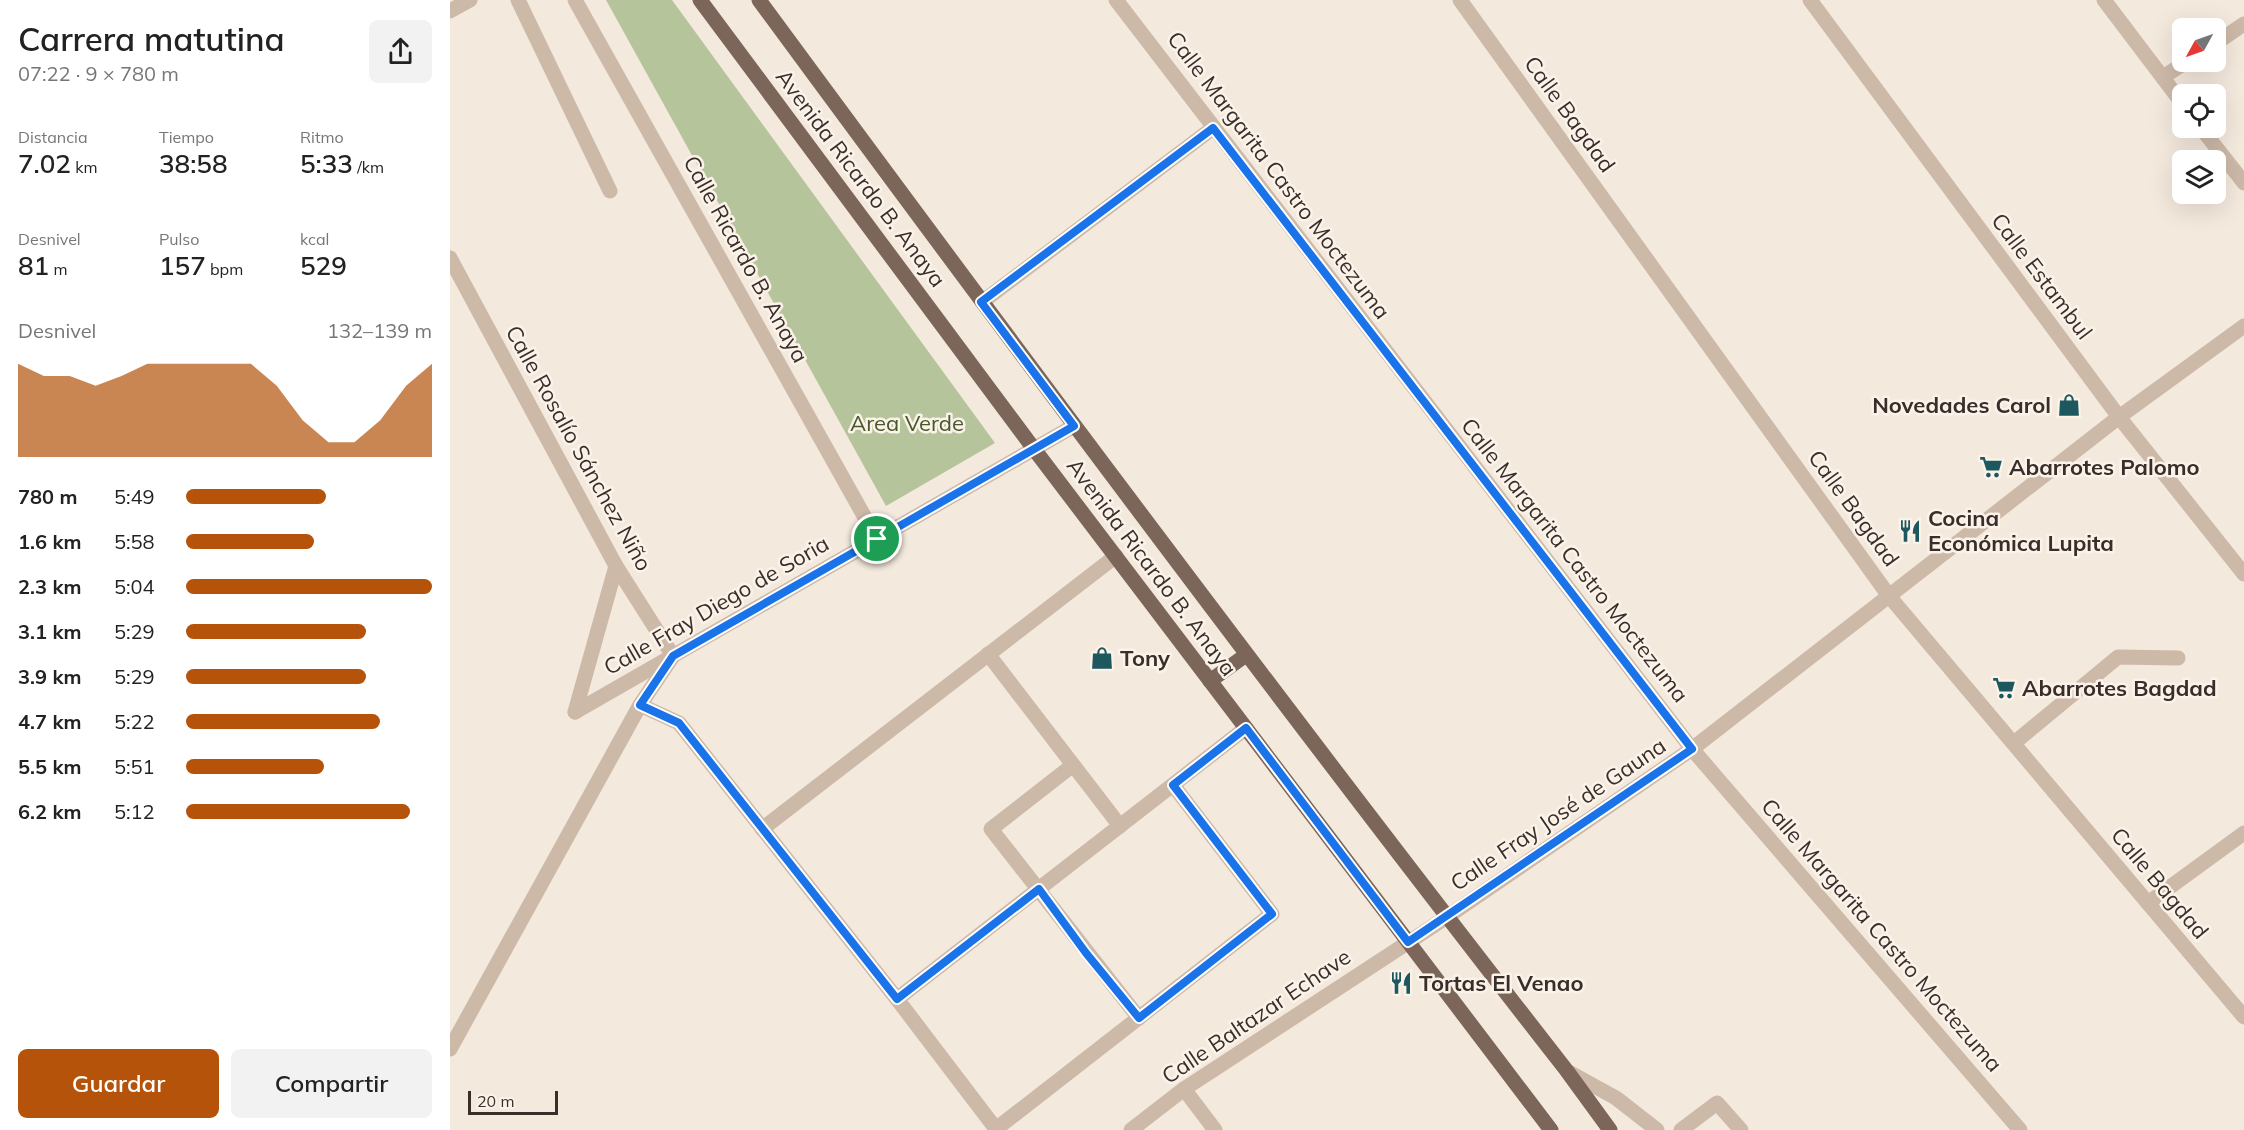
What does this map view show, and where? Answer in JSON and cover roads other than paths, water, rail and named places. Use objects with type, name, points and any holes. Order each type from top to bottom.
[{"type":"main road","name":"Avenida Ricardo B. Anaya","points":[[700,0],[1034,449],[1551,1130]]},
{"type":"main road","name":"Avenida Ricardo B. Anaya","points":[[759,0],[981,302],[1246,655],[1610,1130]]},
{"type":"main road","points":[[1210,681],[1246,655]]},
{"type":"street","points":[[450,10],[470,0]]},
{"type":"street","points":[[518,0],[610,191]]},
{"type":"street","name":"Calle Ricardo B. Anaya","points":[[575,0],[877,539]]},
{"type":"street","name":"Calle Margarita Castro Moctezuma","points":[[1116,0],[1692,749],[2020,1130]]},
{"type":"street","name":"Calle Bagdad","points":[[1460,0],[1889,596],[2244,1017]]},
{"type":"street","name":"Calle Estambul","points":[[1810,0],[2119,417],[2244,574]]},
{"type":"street","points":[[2104,0],[2172,89]]},
{"type":"street","points":[[2226,36],[2244,24]]},
{"type":"street","points":[[2163,76],[2172,71]]},
{"type":"street","points":[[981,302],[1213,128]]},
{"type":"street","points":[[2210,138],[2244,183]]},
{"type":"street","name":"Calle Rosalío Sánchez Niño","points":[[450,258],[616,566],[673,656]]},
{"type":"street","name":"Calle Fray José de Gauna","points":[[1408,942],[1692,749],[2119,417],[2244,326]]},
{"type":"street","name":"Calle Fray Diego de Soria","points":[[616,566],[574,712],[1074,426]]},
{"type":"street","points":[[762,829],[1116,556]]},
{"type":"street","points":[[988,654],[1120,826]]},
{"type":"street","points":[[450,1049],[640,705],[673,656]]},
{"type":"street","points":[[2014,743],[2118,657],[2178,658]]},
{"type":"street","points":[[640,705],[679,723],[997,1129],[1272,914],[1173,785]]},
{"type":"street","points":[[897,999],[1246,728]]},
{"type":"street","points":[[1073,765],[991,829],[1139,1018]]},
{"type":"street","points":[[2148,903],[2244,833]]},
{"type":"street","name":"Calle Baltazar Echave","points":[[1131,1130],[1184,1089],[1408,942]]},
{"type":"street","points":[[1567,1071],[1616,1098],[1657,1130]]},
{"type":"street","points":[[1184,1089],[1215,1130]]},
{"type":"street","points":[[1681,1130],[1717,1103],[1741,1130]]},
{"type":"place","name":"Novedades Carol","points":[[2069,405]]},
{"type":"place","name":"Abarrotes Palomo","points":[[1991,467]]},
{"type":"place","name":"Cocina Económica Lupita","points":[[1910,531]]},
{"type":"place","name":"Tony","points":[[1102,658]]},
{"type":"place","name":"Abarrotes Bagdad","points":[[2004,688]]},
{"type":"place","name":"Tortas El Venao","points":[[1401,983]]},
{"type":"park label","name":"Area Verde","points":[[907,423]]}]
